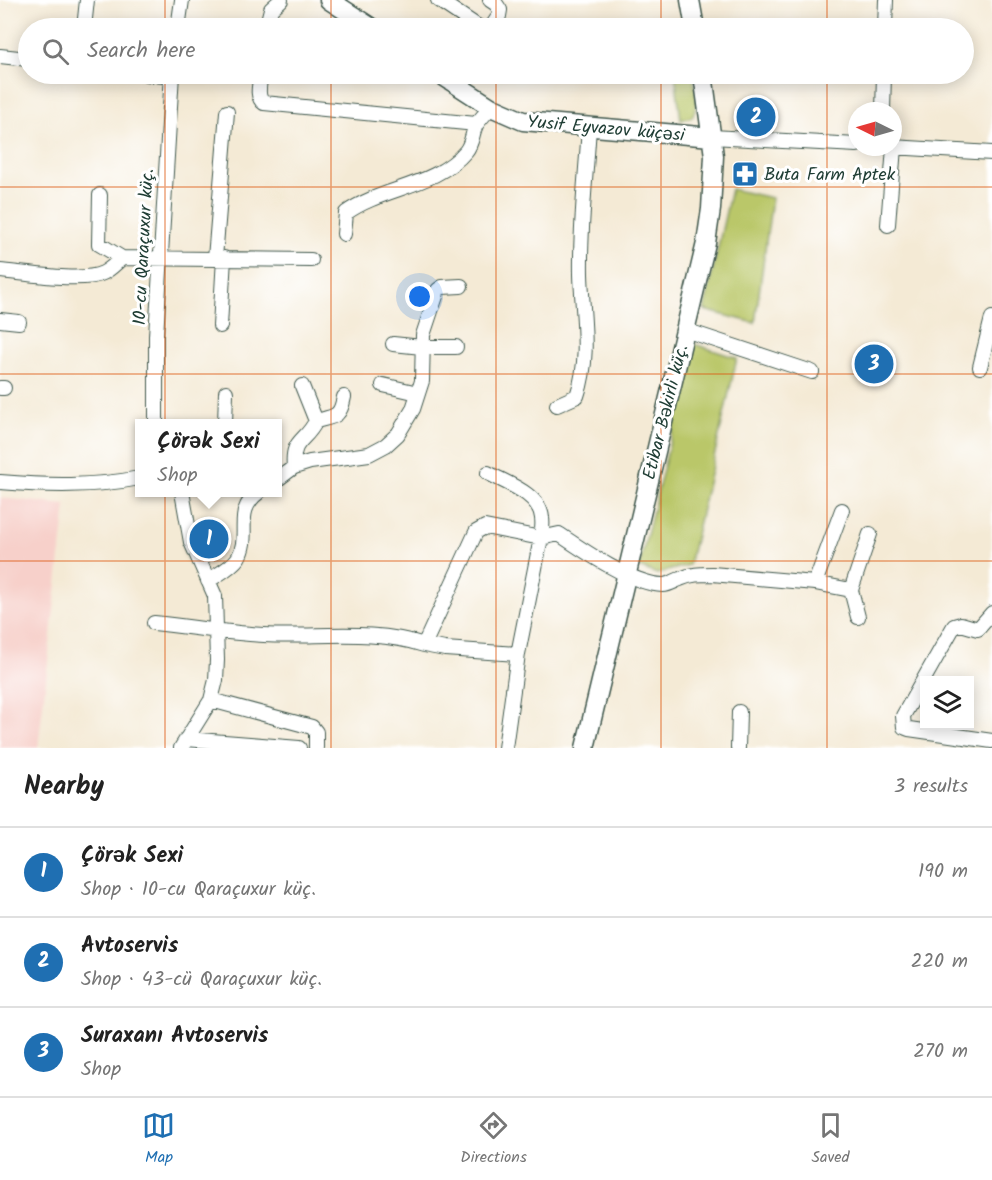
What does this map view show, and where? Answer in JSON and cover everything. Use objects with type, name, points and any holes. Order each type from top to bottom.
[{"type":"main road","points":[[329,0],[357,18]]},
{"type":"main road","points":[[690,0],[693,18]]},
{"type":"main road","name":"Yusif Eyvazov küçəsi","points":[[461,84],[491,107],[523,121],[712,137]]},
{"type":"main road","name":"Etibar Bəkirli küç.","points":[[585,748],[706,243],[713,178],[712,137],[704,84]]},
{"type":"street","points":[[85,18],[87,0]]},
{"type":"street","points":[[179,18],[182,0]]},
{"type":"street","points":[[268,18],[271,9],[281,0]]},
{"type":"street","points":[[438,0],[465,18]]},
{"type":"street","points":[[490,0],[500,10],[499,18]]},
{"type":"street","points":[[885,18],[886,0]]},
{"type":"street","points":[[0,56],[18,58]]},
{"type":"street","name":"10-cu Qaraçuxur küç.","points":[[156,419],[155,345],[171,84]]},
{"type":"street","points":[[260,84],[260,100],[264,103],[476,124]]},
{"type":"street","points":[[883,102],[884,84]]},
{"type":"street","points":[[344,234],[346,213],[359,204],[425,180],[467,151],[476,124],[491,107]]},
{"type":"street","points":[[220,326],[219,258],[227,112]]},
{"type":"street","points":[[557,405],[572,400],[577,396],[580,388],[585,338],[581,248],[589,127]]},
{"type":"street","points":[[712,137],[848,145]]},
{"type":"street","points":[[902,148],[992,153]]},
{"type":"street","points":[[888,225],[892,156]]},
{"type":"street","points":[[99,195],[99,244],[122,258],[311,260]]},
{"type":"street","points":[[0,271],[95,276],[105,272],[122,258]]},
{"type":"street","points":[[282,476],[294,467],[310,462],[361,456],[386,445],[406,423],[418,393],[422,381],[423,335],[438,290],[442,287],[461,286]]},
{"type":"street","points":[[980,367],[992,318]]},
{"type":"street","points":[[0,320],[19,322]]},
{"type":"street","points":[[685,330],[812,372]]},
{"type":"street","points":[[393,344],[456,347]]},
{"type":"street","points":[[383,385],[418,393]]},
{"type":"street","points":[[302,386],[316,422]]},
{"type":"street","points":[[225,419],[226,393]]},
{"type":"street","points":[[294,467],[294,449],[297,442],[311,431],[316,422],[337,415],[341,411],[344,397]]},
{"type":"street","points":[[488,473],[523,492],[537,505],[543,519],[518,654],[505,748]]},
{"type":"street","points":[[0,482],[56,486],[110,484],[135,479]]},
{"type":"street","points":[[183,497],[191,542],[215,596],[216,630],[216,680],[211,700],[183,743]]},
{"type":"street","points":[[208,581],[230,567],[238,557],[246,505],[253,497]]},
{"type":"street","points":[[815,583],[842,510]]},
{"type":"street","points":[[424,645],[476,532],[485,527],[541,538],[559,534],[626,574],[662,585],[669,585],[696,574],[815,583],[851,590]]},
{"type":"street","points":[[858,617],[851,590],[870,534]]},
{"type":"street","points":[[992,613],[985,631],[961,624],[954,626],[903,716],[904,727],[909,729],[992,741]]},
{"type":"street","points":[[154,623],[265,635],[383,636],[444,649],[518,654]]},
{"type":"street","points":[[211,700],[312,727],[316,732],[316,748]]},
{"type":"street","points":[[738,748],[739,712]]},
{"type":"street","points":[[183,743],[299,748]]},
{"type":"shaded area","points":[[0,498],[66,505],[38,748],[0,748]]},
{"type":"green space","points":[[676,84],[695,84],[696,107],[692,117],[681,120]]},
{"type":"green space","points":[[731,189],[772,198],[755,323],[704,310]]},
{"type":"green space","points":[[694,344],[737,358],[689,565],[657,574],[639,567]]},
{"type":"place","name":"Avtoservis","points":[[756,117]]},
{"type":"place","name":"Buta Farm Aptek","points":[[745,174]]},
{"type":"place","name":"Suraxanı Avtoservis","points":[[874,364]]},
{"type":"place","name":"Çörək Sexi","points":[[209,539]]}]
